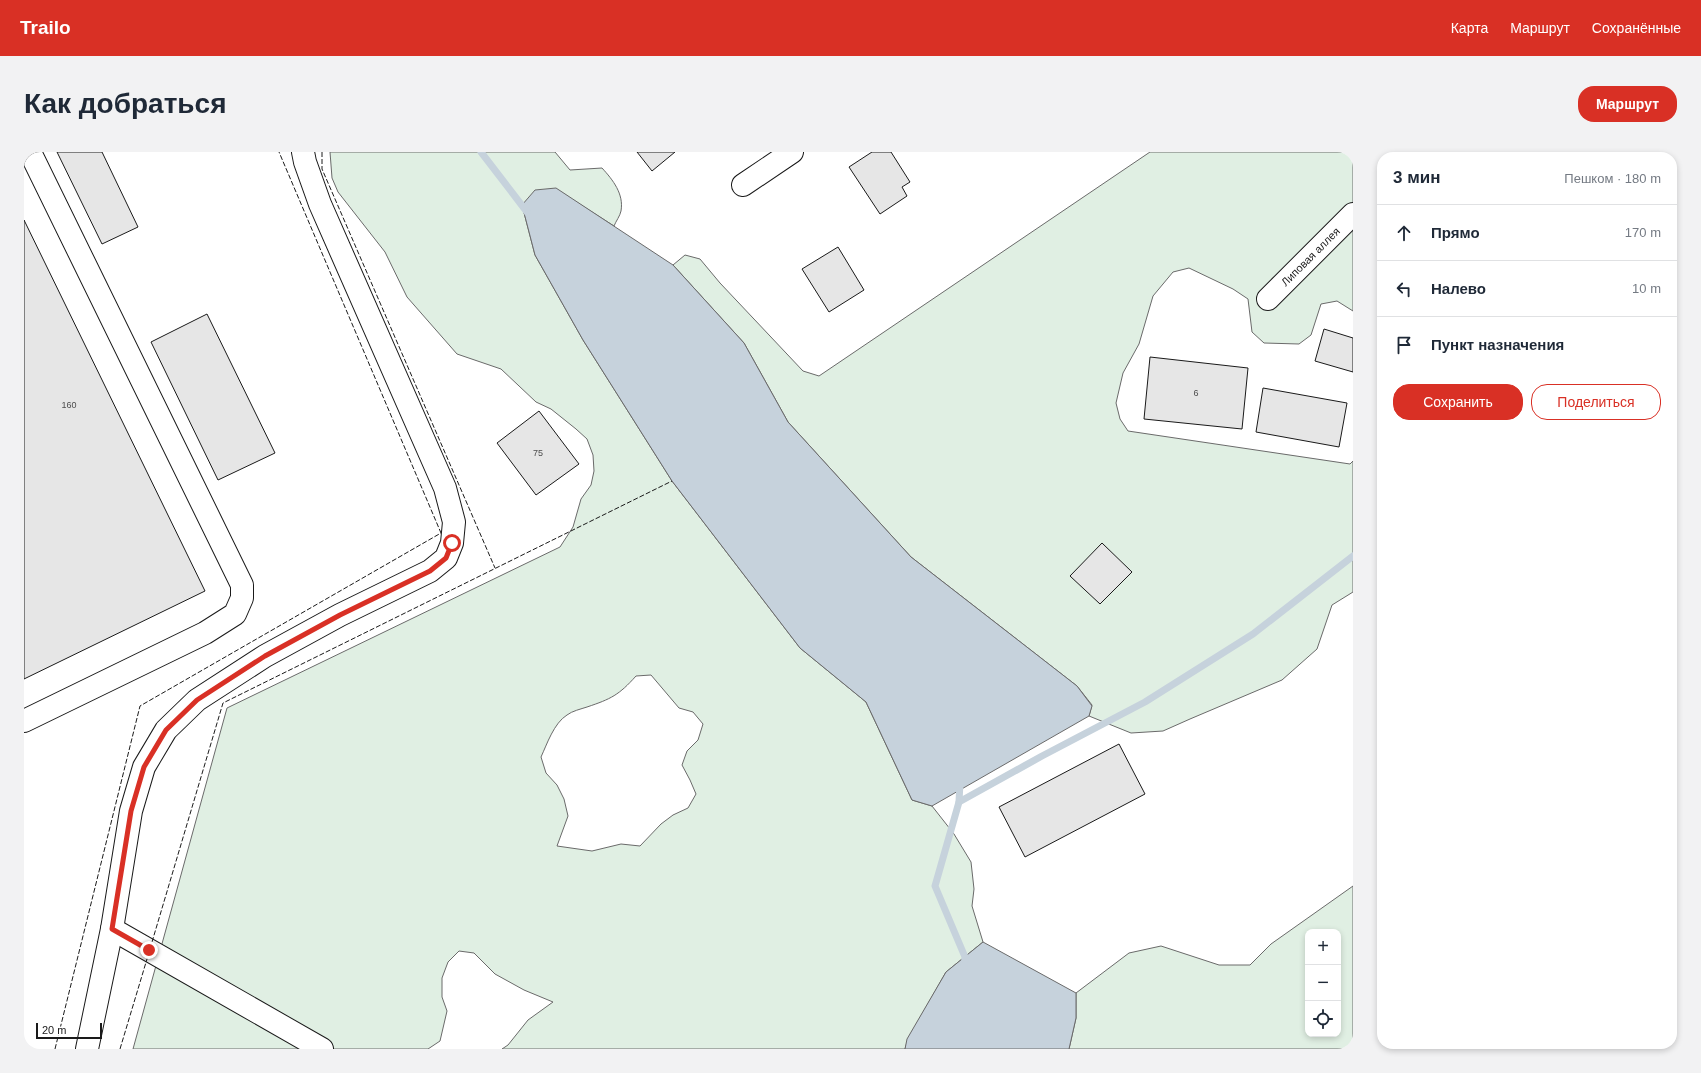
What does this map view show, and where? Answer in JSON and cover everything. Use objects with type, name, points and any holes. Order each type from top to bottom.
[{"type":"street","points":[[24,721],[205,633],[235,614],[242,598],[242,585],[30,152]]},
{"type":"street","points":[[87,1049],[112,929],[131,811],[144,767],[166,730],[197,700],[265,656],[340,615],[430,571],[446,558],[452,543],[454,522],[445,488],[320,204],[304,162],[303,152]]},
{"type":"street","points":[[743,185],[792,152]]},
{"type":"street","name":"Липовая аллея","points":[[1268,299],[1353,214]]},
{"type":"street","points":[[112,929],[322,1049]]},
{"type":"green space","points":[[330,152],[555,152],[570,170],[602,168],[614,182],[621,199],[621,205],[620,213],[614,226],[556,189],[522,205],[535,255],[583,340],[672,481],[800,648],[866,702],[912,800],[932,806],[954,834],[971,862],[974,889],[972,906],[983,942],[946,972],[908,1039],[905,1049],[502,1049],[508,1045],[528,1020],[553,1002],[524,990],[495,974],[474,953],[459,951],[448,962],[442,978],[442,997],[447,1011],[440,1041],[428,1049],[133,1049],[227,708],[560,547],[573,527],[581,499],[591,485],[594,471],[593,455],[587,439],[551,409],[536,402],[501,369],[457,354],[407,297],[385,252],[338,192],[332,178]],"holes":[[[651,675],[679,708],[693,712],[703,724],[698,740],[687,751],[682,765],[696,794],[688,808],[673,815],[661,824],[640,846],[621,844],[592,851],[557,846],[568,816],[564,799],[557,785],[546,773],[541,757],[551,734],[558,723],[571,712],[614,696],[625,688],[636,676]]]},
{"type":"green space","points":[[1150,152],[1353,152],[1353,311],[1337,301],[1321,304],[1311,335],[1299,344],[1264,343],[1252,332],[1248,299],[1233,289],[1189,268],[1173,272],[1153,296],[1139,344],[1123,373],[1116,403],[1120,419],[1128,431],[1350,464],[1353,461],[1353,592],[1332,605],[1317,649],[1282,680],[1163,731],[1131,733],[1089,716],[1092,705],[1077,686],[911,557],[788,422],[744,343],[673,265],[685,255],[700,259],[720,283],[803,371],[819,376]]},
{"type":"green space","points":[[1353,886],[1353,1049],[1069,1049],[1076,1018],[1076,993],[1129,953],[1161,946],[1219,965],[1250,965],[1271,944]]},
{"type":"shaded area","points":[[556,188],[673,265],[744,343],[788,422],[911,557],[1077,686],[1092,706],[1089,716],[932,806],[912,800],[866,702],[800,648],[672,481],[583,340],[535,255],[522,205],[535,190]]},
{"type":"shaded area","points":[[983,942],[1076,993],[1076,1018],[1069,1049],[905,1049],[907,1039],[946,972]]},
{"type":"building","points":[[57,152],[102,152],[138,227],[102,244]]},
{"type":"building","points":[[637,152],[675,152],[652,171]]},
{"type":"building","points":[[872,152],[891,152],[910,182],[902,187],[907,196],[880,214],[849,167]]},
{"type":"building","points":[[24,220],[205,591],[24,679]]},
{"type":"building","points":[[838,247],[864,290],[829,312],[802,269]]},
{"type":"building","points":[[207,314],[275,453],[218,480],[151,342]]},
{"type":"building","points":[[1324,329],[1353,338],[1353,372],[1315,361]]},
{"type":"building","points":[[1150,357],[1248,368],[1242,429],[1144,419]]},
{"type":"building","points":[[1263,388],[1347,403],[1339,447],[1256,432]]},
{"type":"building","points":[[539,411],[579,464],[536,495],[497,443]]},
{"type":"building","points":[[1102,543],[1132,572],[1100,604],[1070,576]]},
{"type":"building","points":[[1119,744],[1145,794],[1025,857],[999,807]]},
{"type":"waterway","points":[[481,152],[527,212]]},
{"type":"waterway","points":[[964,967],[965,957],[935,886],[959,802],[1042,756],[1145,702],[1253,634],[1353,556]]},
{"type":"waterway","points":[[959,802],[960,782]]},
{"type":"fence","points":[[55,1049],[140,706],[441,533],[279,152]]},
{"type":"fence","points":[[322,152],[322,169],[495,568]]},
{"type":"fence","points":[[152,942],[223,703],[672,481]]},
{"type":"fence","points":[[120,1049],[147,959]]},
{"type":"route","points":[[149,950],[112,929],[131,811],[144,767],[166,730],[197,700],[265,656],[340,615],[430,571],[446,558],[452,543]]}]
